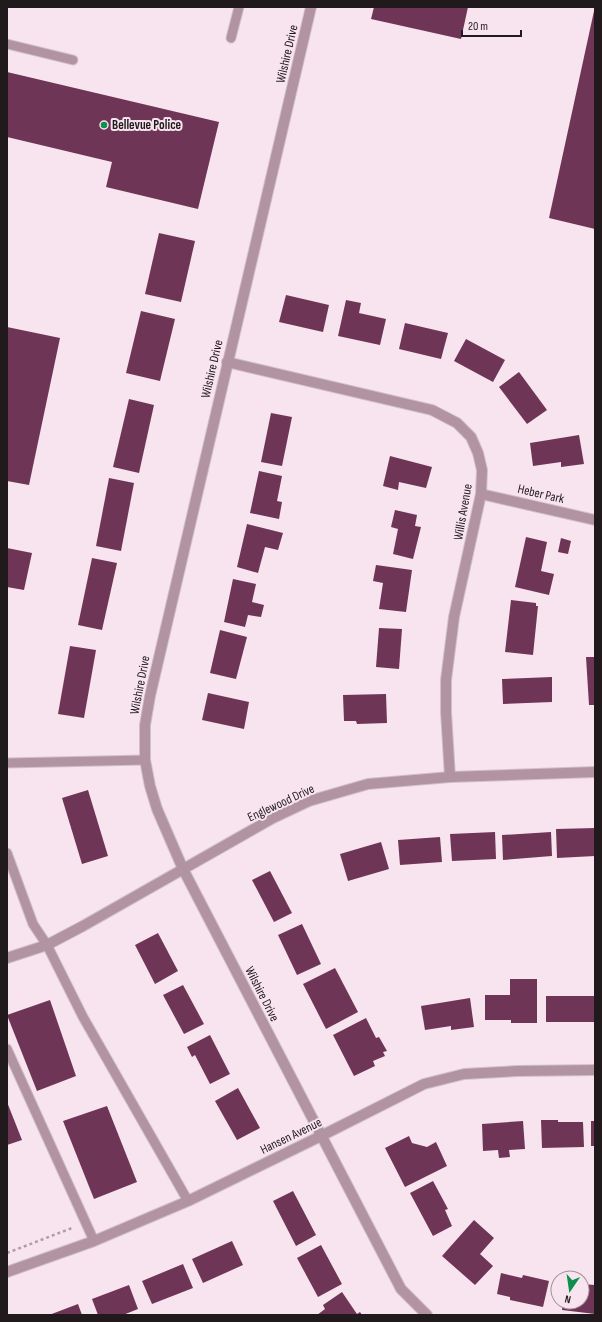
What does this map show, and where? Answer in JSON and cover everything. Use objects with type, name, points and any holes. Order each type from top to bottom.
[{"type":"street","name":"Wilshire Drive","points":[[311,7],[150,696],[145,724],[145,760],[150,786],[157,809],[183,869],[402,1290],[427,1315]]},
{"type":"street","name":"Willis Avenue","points":[[227,362],[432,410],[458,423],[471,437],[478,453],[482,470],[482,494],[454,617],[446,680],[446,712],[450,777]]},
{"type":"street","name":"Heber Park","points":[[482,494],[595,520]]},
{"type":"street","name":"Englewood Drive","points":[[7,958],[47,945],[273,818],[309,801],[368,784],[450,777],[595,772]]},
{"type":"street","name":"Hansen Avenue","points":[[7,1272],[94,1241],[188,1201],[424,1084],[464,1074],[517,1071],[595,1070]]},
{"type":"lane","points":[[231,38],[239,7]]},
{"type":"lane","points":[[7,44],[72,60]]},
{"type":"lane","points":[[7,763],[145,760]]},
{"type":"lane","points":[[7,853],[33,924],[47,945],[83,1017],[188,1201]]},
{"type":"lane","points":[[7,1049],[94,1241]]},
{"type":"path","points":[[7,1253],[73,1227],[79,1230]]},
{"type":"building","points":[[374,7],[468,7],[461,39],[371,19]]},
{"type":"building","points":[[595,11],[595,229],[549,218]]},
{"type":"building","points":[[7,72],[219,122],[198,209],[106,187],[112,162],[7,137]]},
{"type":"building","points":[[159,233],[195,241],[181,302],[145,294]]},
{"type":"building","points":[[286,295],[329,305],[323,332],[279,322]]},
{"type":"building","points":[[346,300],[361,303],[359,313],[386,319],[380,345],[338,336]]},
{"type":"building","points":[[141,311],[175,319],[160,381],[126,373]]},
{"type":"building","points":[[405,323],[448,333],[441,359],[399,349]]},
{"type":"building","points":[[7,327],[60,338],[29,485],[7,481]]},
{"type":"building","points":[[466,339],[505,360],[493,382],[454,361]]},
{"type":"building","points":[[519,372],[547,410],[527,424],[499,387]]},
{"type":"building","points":[[129,399],[154,405],[139,473],[113,467]]},
{"type":"building","points":[[271,413],[292,417],[282,466],[261,462]]},
{"type":"building","points":[[579,435],[584,464],[561,467],[561,462],[533,466],[530,443]]},
{"type":"building","points":[[390,456],[432,467],[426,488],[399,482],[398,490],[383,486]]},
{"type":"building","points":[[259,471],[282,476],[277,501],[282,502],[279,519],[250,513]]},
{"type":"building","points":[[109,478],[134,483],[121,551],[96,546]]},
{"type":"building","points":[[395,510],[417,515],[415,526],[421,527],[413,559],[393,554],[398,529],[391,527]]},
{"type":"building","points":[[247,524],[283,533],[278,550],[265,547],[258,573],[237,567]]},
{"type":"building","points":[[526,537],[547,542],[541,571],[554,574],[549,595],[515,587]]},
{"type":"building","points":[[561,538],[571,541],[568,554],[558,552]]},
{"type":"building","points":[[7,548],[32,553],[24,590],[7,587]]},
{"type":"building","points":[[92,558],[117,563],[102,630],[78,625]]},
{"type":"building","points":[[376,565],[412,570],[406,612],[379,609],[383,583],[373,581]]},
{"type":"building","points":[[233,579],[256,584],[252,602],[264,605],[261,617],[248,615],[245,627],[224,622]]},
{"type":"building","points":[[511,600],[536,603],[536,606],[538,606],[533,655],[505,652]]},
{"type":"building","points":[[379,628],[402,629],[399,669],[376,667]]},
{"type":"building","points":[[220,630],[247,637],[236,679],[210,673]]},
{"type":"building","points":[[70,646],[96,650],[84,718],[58,714]]},
{"type":"building","points":[[586,657],[595,657],[595,705],[589,705]]},
{"type":"building","points":[[552,677],[552,702],[503,704],[502,679]]},
{"type":"building","points":[[208,693],[249,702],[244,729],[202,720]]},
{"type":"building","points":[[386,694],[387,723],[357,724],[356,721],[344,721],[343,695]]},
{"type":"building","points":[[88,790],[108,856],[82,864],[62,798]]},
{"type":"building","points":[[595,828],[595,856],[557,858],[556,829]]},
{"type":"building","points":[[495,832],[496,859],[452,861],[450,834]]},
{"type":"building","points":[[551,832],[552,856],[503,860],[502,835]]},
{"type":"building","points":[[440,837],[442,862],[400,865],[398,840]]},
{"type":"building","points":[[381,842],[389,869],[348,881],[340,854]]},
{"type":"building","points":[[270,871],[292,913],[274,922],[252,880]]},
{"type":"building","points":[[302,924],[321,964],[297,975],[278,935]]},
{"type":"building","points":[[158,933],[178,971],[155,984],[135,945]]},
{"type":"building","points":[[335,968],[358,1012],[326,1029],[303,984]]},
{"type":"building","points":[[510,979],[537,979],[537,1023],[511,1023],[511,1020],[485,1020],[485,995],[510,995]]},
{"type":"building","points":[[183,985],[204,1024],[184,1034],[163,995]]},
{"type":"building","points":[[546,996],[595,996],[595,1022],[546,1022]]},
{"type":"building","points":[[470,998],[474,1027],[451,1030],[451,1026],[425,1030],[421,1006]]},
{"type":"building","points":[[50,1000],[76,1076],[37,1091],[7,1015]]},
{"type":"building","points":[[366,1018],[376,1038],[379,1037],[387,1051],[383,1052],[385,1056],[373,1061],[375,1066],[354,1076],[333,1035]]},
{"type":"building","points":[[210,1035],[230,1074],[210,1084],[195,1055],[192,1057],[187,1047]]},
{"type":"building","points":[[238,1088],[260,1128],[237,1140],[215,1101]]},
{"type":"building","points":[[7,1102],[22,1140],[7,1145]]},
{"type":"building","points":[[107,1106],[137,1182],[94,1199],[63,1121]]},
{"type":"building","points":[[541,1120],[583,1122],[584,1147],[542,1148]]},
{"type":"building","points":[[523,1121],[525,1149],[509,1150],[510,1157],[499,1158],[498,1150],[483,1151],[482,1124]]},
{"type":"building","points":[[591,1121],[595,1121],[595,1146],[591,1146]]},
{"type":"building","points":[[409,1136],[412,1143],[427,1147],[436,1142],[447,1166],[405,1187],[385,1148]]},
{"type":"building","points":[[433,1181],[448,1209],[445,1210],[452,1226],[433,1236],[410,1193]]},
{"type":"building","points":[[293,1191],[316,1235],[296,1246],[273,1201]]},
{"type":"building","points":[[474,1220],[494,1238],[480,1254],[493,1266],[475,1285],[442,1256]]},
{"type":"building","points":[[232,1241],[243,1265],[203,1283],[192,1259]]},
{"type":"building","points":[[321,1245],[342,1284],[318,1297],[297,1258]]},
{"type":"building","points":[[183,1264],[193,1288],[152,1304],[142,1281]]},
{"type":"building","points":[[501,1273],[522,1278],[523,1275],[549,1281],[543,1307],[510,1300],[510,1297],[497,1294]]},
{"type":"building","points":[[129,1285],[138,1309],[123,1315],[98,1315],[92,1299]]},
{"type":"building","points":[[590,1285],[595,1285],[595,1314],[562,1310],[590,1310]]},
{"type":"building","points":[[342,1292],[357,1314],[360,1312],[362,1315],[317,1315],[325,1309],[323,1305]]},
{"type":"building","points":[[78,1304],[82,1315],[49,1315]]},
{"type":"place","name":"Bellevue Police","points":[[104,125]]}]
